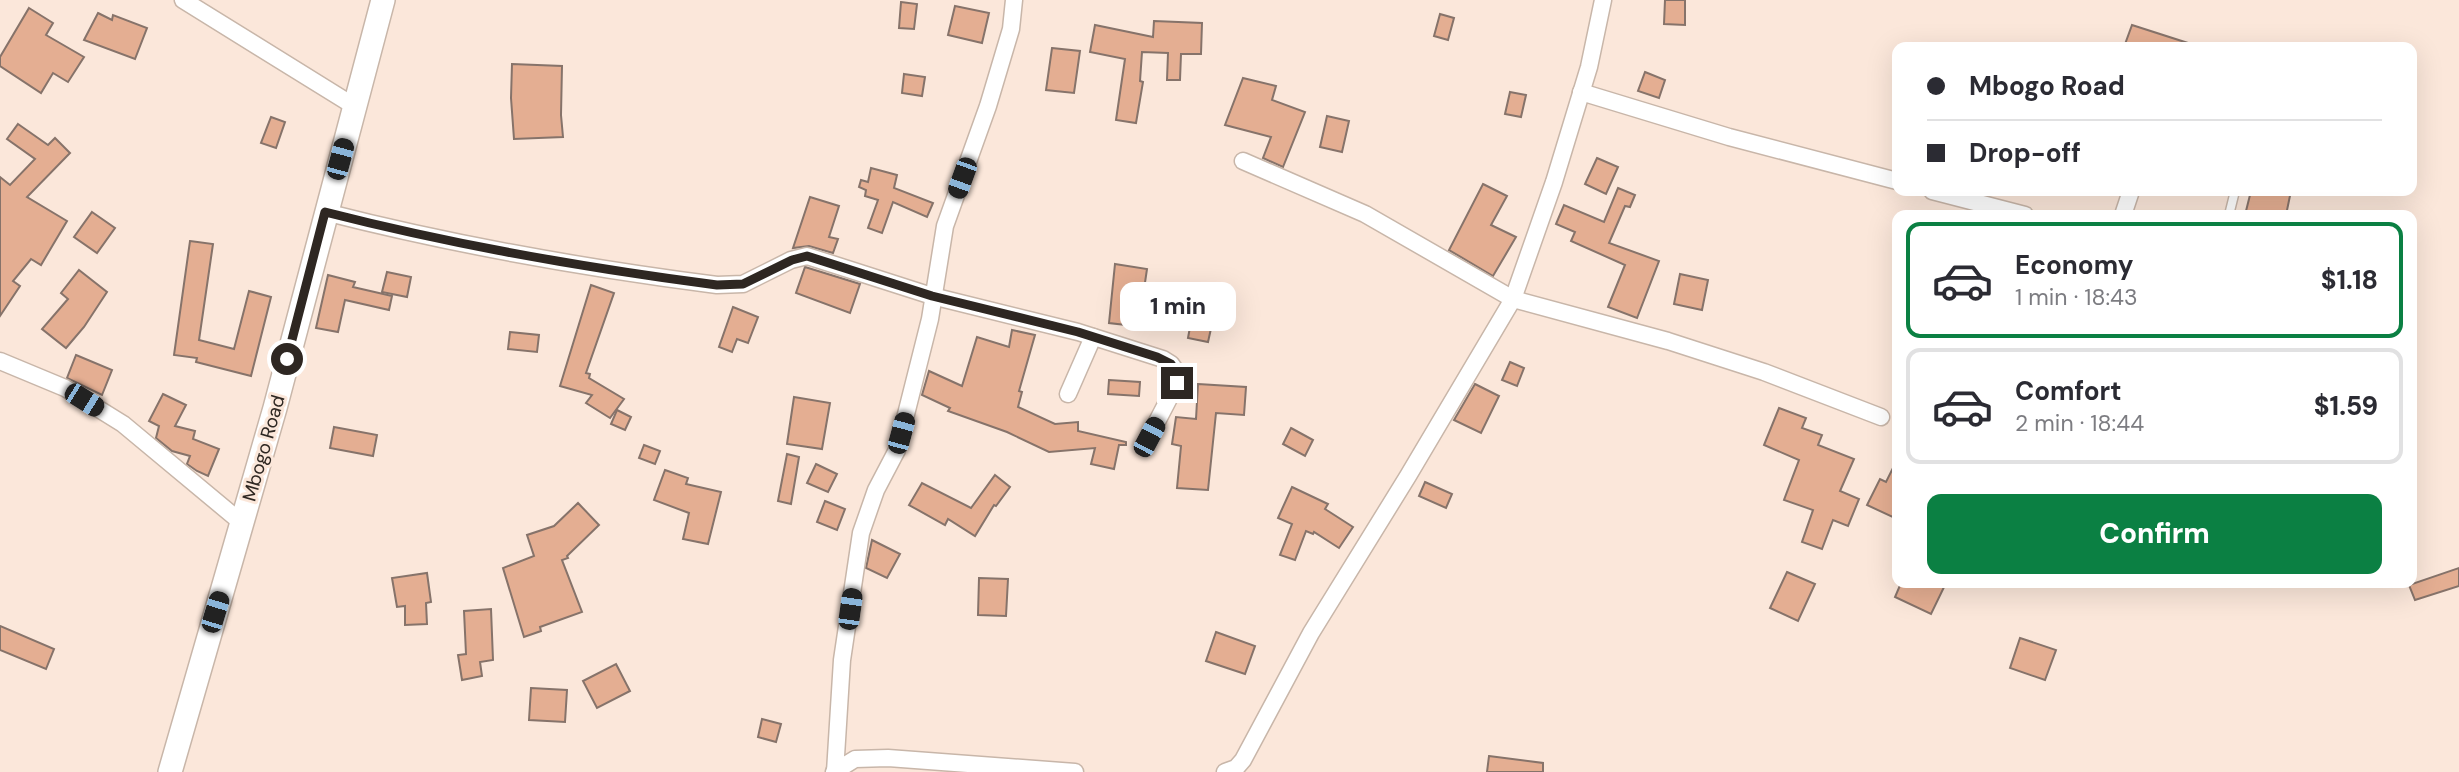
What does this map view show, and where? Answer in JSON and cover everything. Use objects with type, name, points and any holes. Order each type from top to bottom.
[{"type":"main road","name":"Mbogo Road","points":[[170,772],[275,408],[383,0]]},
{"type":"street","points":[[183,0],[354,106]]},
{"type":"street","points":[[834,772],[842,660],[861,533],[876,490],[897,450],[930,319],[945,226],[1011,29],[1014,0]]},
{"type":"street","points":[[1226,772],[1236,768],[1243,760],[1311,633],[1408,477],[1513,299],[1581,92],[1603,0]]},
{"type":"street","points":[[1581,92],[1729,137],[1892,180]]},
{"type":"street","points":[[1243,161],[1365,214],[1513,299],[1764,372],[1881,417]]},
{"type":"street","points":[[1951,196],[2006,210]]},
{"type":"street","points":[[325,212],[412,234],[560,263],[717,285],[743,284],[792,260],[807,256],[932,296],[1093,337],[1163,359],[1171,364],[1178,374],[1177,383],[1149,437]]},
{"type":"street","points":[[1068,394],[1093,337]]},
{"type":"street","points":[[0,361],[65,388],[122,424],[242,523]]},
{"type":"street","points":[[834,772],[855,759],[888,758],[1075,772]]},
{"type":"building","points":[[1665,0],[1685,0],[1685,25],[1664,24]]},
{"type":"building","points":[[901,2],[917,4],[914,29],[899,28]]},
{"type":"building","points":[[955,6],[989,13],[982,43],[948,35]]},
{"type":"building","points":[[29,8],[53,23],[46,35],[84,57],[68,82],[53,73],[41,93],[0,66],[0,57]]},
{"type":"building","points":[[98,13],[112,20],[113,15],[147,28],[135,59],[84,40]]},
{"type":"building","points":[[1440,14],[1454,18],[1448,40],[1434,36]]},
{"type":"building","points":[[1154,21],[1202,23],[1201,54],[1181,54],[1180,80],[1167,80],[1168,53],[1142,52],[1140,81],[1143,82],[1136,123],[1116,120],[1125,59],[1090,52],[1095,25],[1153,37]]},
{"type":"building","points":[[2132,25],[2185,42],[2126,42]]},
{"type":"building","points":[[1052,48],[1080,51],[1074,93],[1046,90]]},
{"type":"building","points":[[512,64],[562,66],[563,137],[514,139]]},
{"type":"building","points":[[1645,72],[1665,80],[1659,98],[1638,91]]},
{"type":"building","points":[[904,74],[925,77],[922,96],[902,93]]},
{"type":"building","points":[[1243,78],[1276,86],[1272,100],[1305,112],[1283,167],[1263,158],[1271,137],[1225,125]]},
{"type":"building","points":[[1510,92],[1526,95],[1521,117],[1505,114]]},
{"type":"building","points":[[1327,116],[1349,121],[1342,152],[1320,147]]},
{"type":"building","points":[[271,117],[285,122],[276,148],[261,143]]},
{"type":"building","points":[[18,124],[48,145],[55,138],[70,153],[27,197],[67,221],[41,265],[31,259],[13,281],[20,286],[0,316],[0,177],[10,185],[35,159],[7,139]]},
{"type":"building","points":[[1597,158],[1618,167],[1606,194],[1585,184]]},
{"type":"building","points":[[871,168],[897,175],[894,188],[933,203],[927,217],[893,202],[882,233],[868,228],[878,200],[865,196],[866,190],[859,187],[861,180],[868,182]]},
{"type":"building","points":[[1483,184],[1507,196],[1491,225],[1516,237],[1493,276],[1449,250]]},
{"type":"building","points":[[1618,188],[1635,195],[1630,207],[1625,206],[1609,243],[1659,261],[1637,318],[1608,307],[1625,265],[1571,241],[1575,232],[1556,224],[1564,205],[1604,222]]},
{"type":"building","points":[[2250,196],[2290,196],[2287,210],[2246,210]]},
{"type":"building","points":[[810,197],[839,206],[829,237],[838,239],[833,253],[809,246],[793,248]]},
{"type":"building","points":[[92,212],[115,228],[97,253],[74,237]]},
{"type":"building","points":[[190,241],[213,244],[199,340],[234,349],[249,291],[271,297],[251,376],[196,362],[197,358],[174,355]]},
{"type":"building","points":[[1115,264],[1147,269],[1143,296],[1146,297],[1143,327],[1109,323]]},
{"type":"building","points":[[805,267],[860,284],[850,313],[796,293]]},
{"type":"building","points":[[79,270],[107,292],[84,327],[66,348],[42,329],[68,299],[61,293]]},
{"type":"building","points":[[387,272],[411,277],[407,297],[382,292]]},
{"type":"building","points":[[1680,274],[1708,280],[1702,310],[1674,304]]},
{"type":"building","points":[[328,275],[355,282],[353,287],[392,296],[389,310],[345,300],[338,332],[316,328]]},
{"type":"building","points":[[591,285],[614,293],[586,373],[590,374],[589,378],[624,399],[610,418],[586,403],[592,395],[560,386]]},
{"type":"building","points":[[733,307],[758,317],[748,343],[737,339],[732,352],[719,347]]},
{"type":"building","points":[[1193,311],[1214,315],[1208,342],[1188,338]]},
{"type":"building","points":[[1012,330],[1035,335],[1019,391],[1022,392],[1018,407],[1055,424],[1078,422],[1078,431],[1126,442],[1126,445],[1119,445],[1114,469],[1091,464],[1095,448],[1049,452],[1007,432],[948,411],[950,408],[922,395],[929,371],[962,386],[977,337],[1009,347]]},
{"type":"building","points":[[510,332],[539,335],[537,352],[508,349]]},
{"type":"building","points":[[76,355],[112,370],[102,395],[67,378]]},
{"type":"building","points":[[1510,362],[1524,368],[1517,386],[1502,380]]},
{"type":"building","points":[[1109,380],[1140,382],[1139,396],[1108,394]]},
{"type":"building","points":[[1198,384],[1246,387],[1244,415],[1216,413],[1208,490],[1177,488],[1181,446],[1172,444],[1176,417],[1196,419]]},
{"type":"building","points":[[1475,384],[1499,396],[1481,433],[1454,420]]},
{"type":"building","points":[[163,394],[186,405],[175,426],[195,431],[193,439],[219,449],[208,476],[187,464],[190,456],[172,451],[156,438],[159,426],[149,421]]},
{"type":"building","points":[[794,397],[830,403],[822,449],[787,444]]},
{"type":"building","points":[[1779,408],[1806,418],[1802,428],[1822,435],[1818,445],[1854,459],[1840,491],[1859,499],[1848,526],[1833,520],[1822,549],[1802,542],[1813,510],[1784,500],[1799,460],[1764,445]]},
{"type":"building","points":[[617,410],[631,417],[625,430],[611,424]]},
{"type":"building","points":[[334,427],[377,435],[373,456],[330,448]]},
{"type":"building","points":[[1291,428],[1313,440],[1305,456],[1283,444]]},
{"type":"building","points":[[644,445],[660,451],[655,464],[639,458]]},
{"type":"building","points":[[787,454],[799,457],[791,504],[778,501]]},
{"type":"building","points":[[816,464],[837,474],[828,492],[807,483]]},
{"type":"building","points":[[665,470],[688,478],[686,484],[721,492],[708,544],[683,539],[689,513],[654,500]]},
{"type":"building","points":[[1892,470],[1892,517],[1867,505],[1880,479],[1886,482]]},
{"type":"building","points":[[995,475],[1010,487],[996,506],[994,505],[975,536],[948,519],[945,525],[909,505],[922,483],[971,508]]},
{"type":"building","points":[[1425,482],[1452,494],[1446,508],[1419,496]]},
{"type":"building","points":[[1292,487],[1328,504],[1325,509],[1353,527],[1339,548],[1314,532],[1313,534],[1306,531],[1295,560],[1280,555],[1292,524],[1278,518]]},
{"type":"building","points":[[825,501],[845,509],[837,530],[817,522]]},
{"type":"building","points":[[578,503],[599,525],[568,558],[562,560],[582,612],[540,627],[541,631],[524,637],[503,568],[534,556],[527,535],[554,526]]},
{"type":"building","points":[[872,540],[900,554],[887,578],[866,568]]},
{"type":"building","points":[[2459,568],[2459,586],[2415,600],[2410,588],[2417,588],[2417,582]]},
{"type":"building","points":[[1787,572],[1815,584],[1798,621],[1770,608]]},
{"type":"building","points":[[427,573],[431,602],[426,603],[427,624],[405,625],[405,606],[397,607],[392,578]]},
{"type":"building","points":[[979,578],[1008,579],[1006,616],[978,615]]},
{"type":"building","points":[[1899,588],[1944,588],[1931,614],[1895,597]]},
{"type":"building","points":[[491,609],[493,660],[480,662],[482,676],[462,680],[458,655],[466,654],[464,611]]},
{"type":"building","points":[[0,626],[54,649],[46,669],[0,650]]},
{"type":"building","points":[[1216,632],[1255,646],[1245,674],[1206,661]]},
{"type":"building","points":[[2020,638],[2056,650],[2045,680],[2010,668]]},
{"type":"building","points":[[616,664],[630,691],[597,708],[583,681]]},
{"type":"building","points":[[531,688],[567,690],[565,722],[529,720]]},
{"type":"building","points":[[762,719],[781,724],[776,742],[758,737]]},
{"type":"building","points":[[1489,756],[1543,763],[1543,772],[1487,772]]},
{"type":"route","points":[[287,359],[325,212],[412,234],[560,263],[717,285],[743,284],[799,256],[807,256],[932,296],[1078,332],[1157,357],[1171,364],[1178,374],[1177,383]]}]
